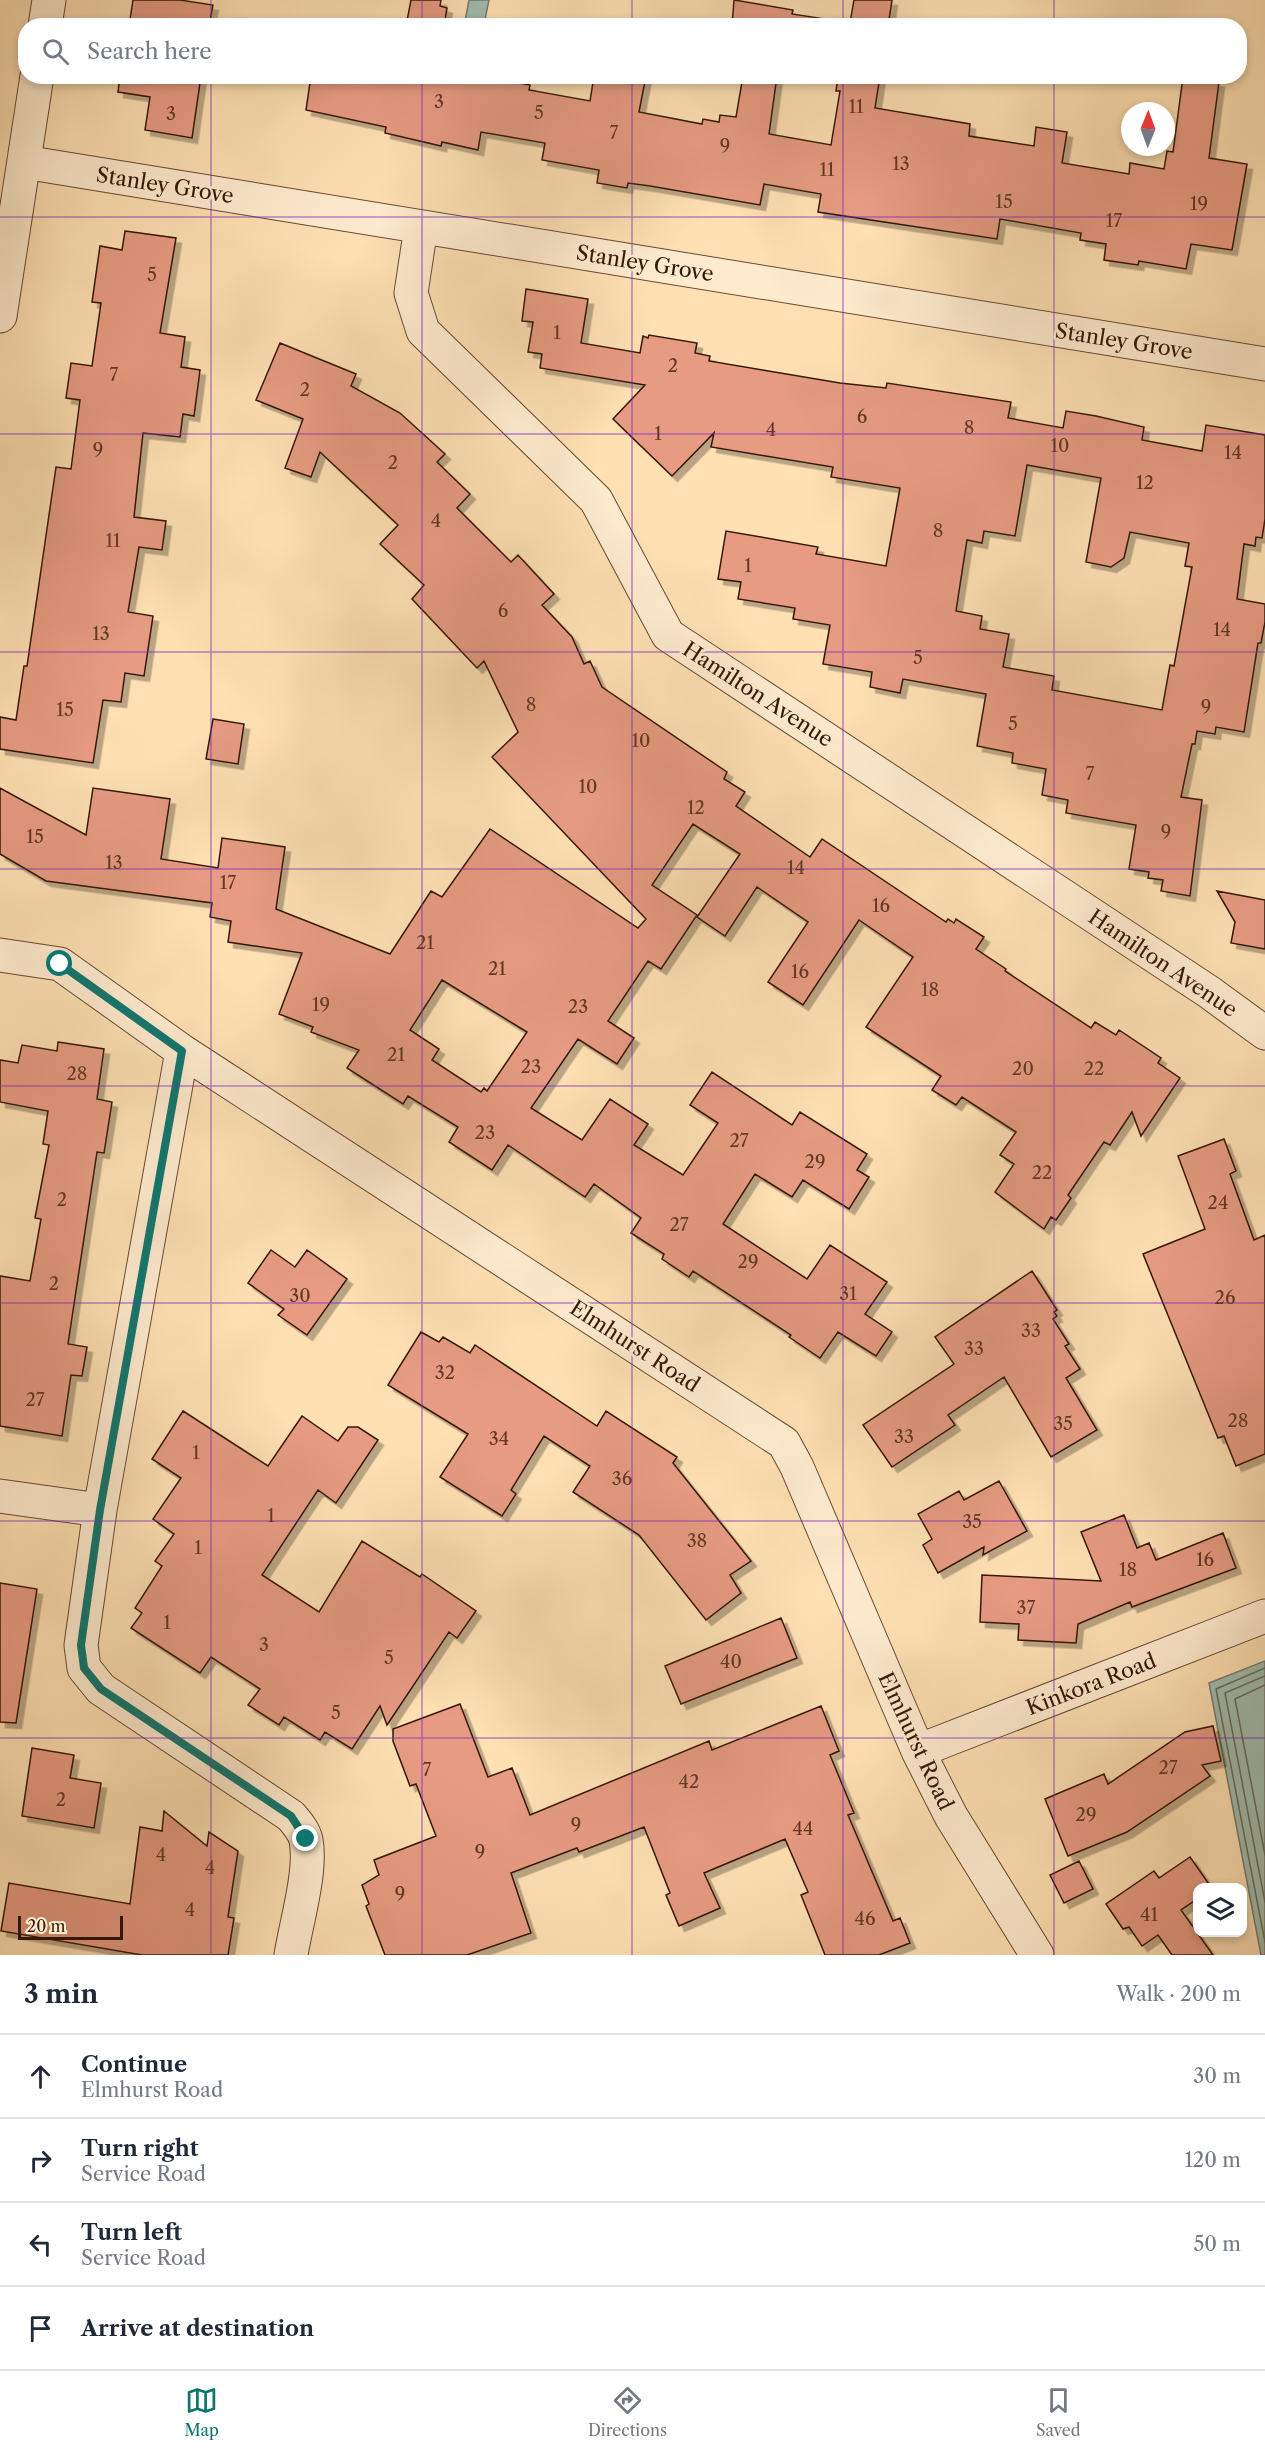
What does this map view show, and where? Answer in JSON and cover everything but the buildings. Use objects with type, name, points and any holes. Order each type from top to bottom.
[{"type":"street","points":[[46,18],[49,0]]},
{"type":"street","points":[[0,316],[36,84]]},
{"type":"street","name":"Stanley Grove","points":[[24,162],[1265,364]]},
{"type":"street","name":"Hamilton Avenue","points":[[421,227],[411,292],[423,331],[596,500],[668,635],[1209,992],[1265,1033]]},
{"type":"street","name":"Elmhurst Road","points":[[0,955],[60,964],[182,1051],[784,1443],[797,1467],[918,1751],[951,1816],[1037,1955]]},
{"type":"street","points":[[182,1051],[100,1510],[81,1645],[84,1668],[101,1689],[291,1816],[299,1825],[306,1839],[306,1855],[291,1955]]},
{"type":"street","points":[[0,1496],[100,1510]]},
{"type":"street","name":"Kinkora Road","points":[[918,1751],[1265,1616]]},
{"type":"water","points":[[469,0],[489,0],[485,18],[466,18]]},
{"type":"water","points":[[1265,1661],[1265,1955],[1261,1955],[1209,1683]]},
{"type":"route","points":[[60,964],[182,1051],[100,1510],[81,1645],[84,1668],[101,1689],[291,1816],[306,1839]]}]
